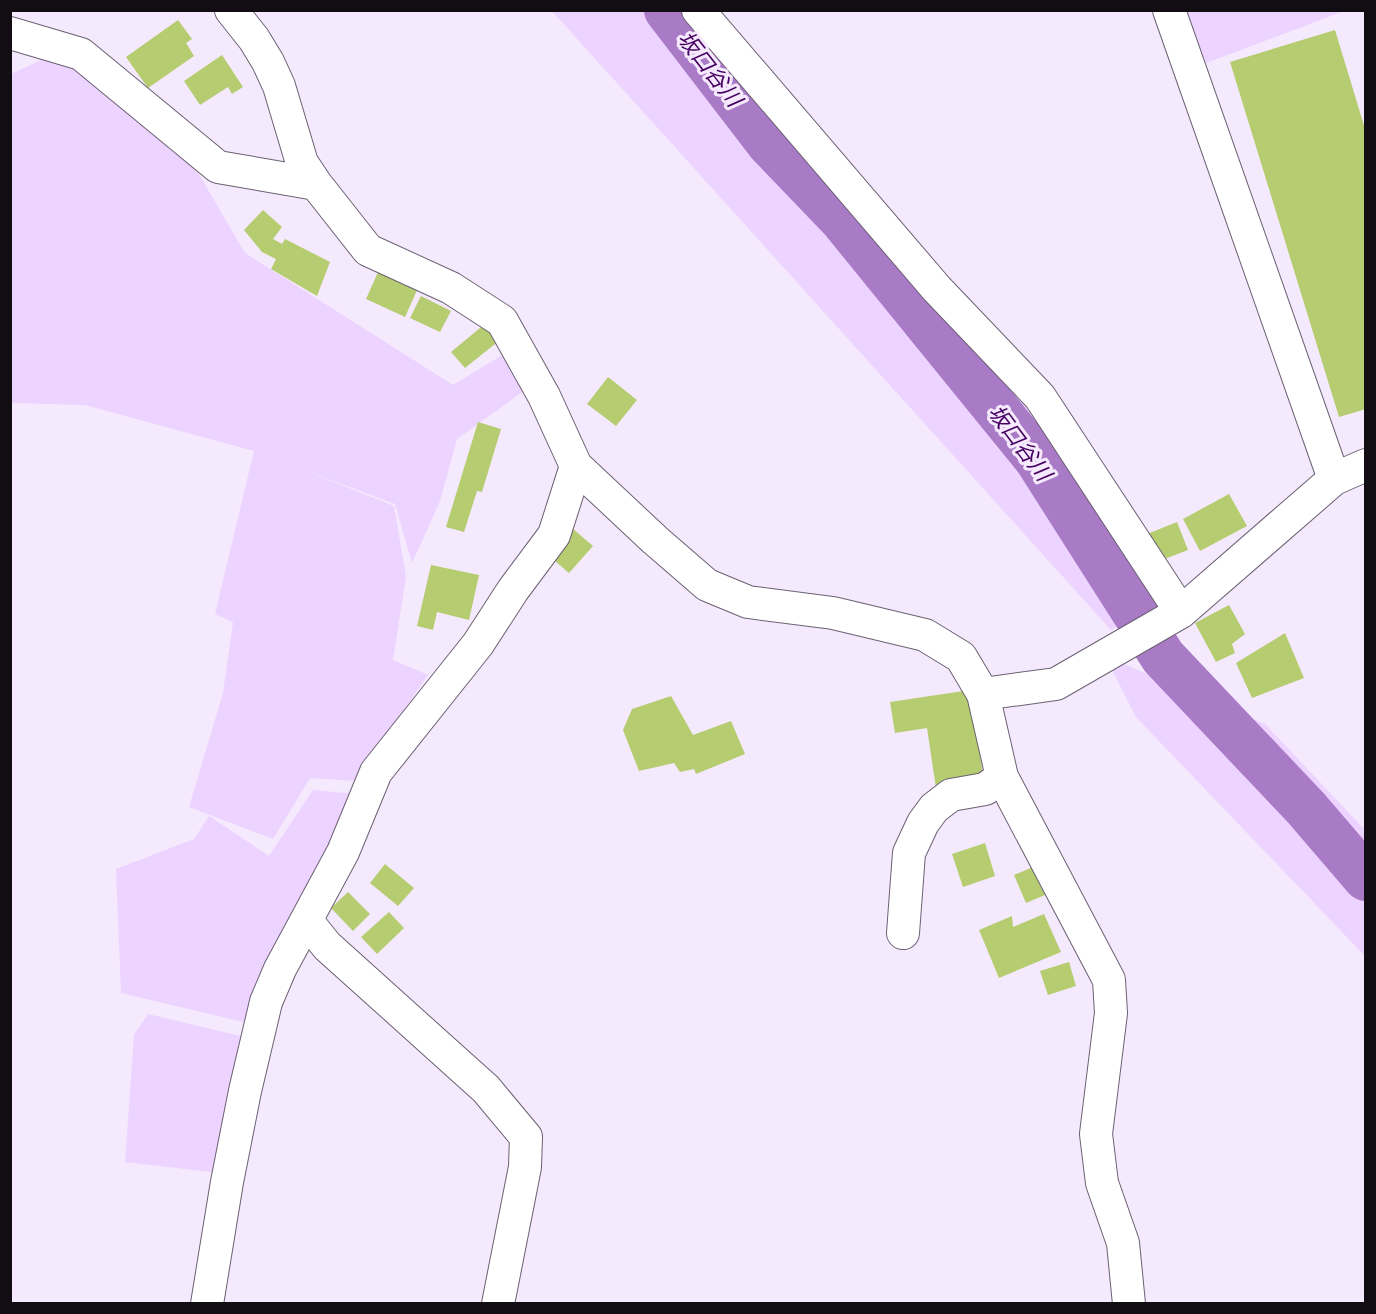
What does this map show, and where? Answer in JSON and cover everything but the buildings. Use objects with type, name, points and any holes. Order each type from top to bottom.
[{"type":"street","points":[[231,10],[254,39],[268,62],[279,86],[302,163],[368,250],[452,288],[502,321],[544,396],[576,466],[655,540],[707,585],[748,602],[833,613],[925,635],[961,657],[983,694],[1002,777],[1109,980],[1112,1013],[1096,1134],[1102,1183],[1123,1243],[1129,1304]]},
{"type":"street","points":[[698,10],[938,289],[1041,397],[1181,612]]},
{"type":"street","points":[[1169,10],[1334,479]]},
{"type":"street","points":[[10,33],[81,54],[218,167],[316,184]]},
{"type":"street","points":[[10,50],[42,43]]},
{"type":"street","points":[[983,694],[1056,684],[1181,612],[1334,479],[1365,465]]},
{"type":"street","points":[[207,1304],[245,1091],[266,1002],[280,969],[343,852],[376,772],[478,644],[513,590],[554,535],[576,466]]},
{"type":"street","points":[[903,933],[909,853],[923,823],[934,808],[951,795],[985,789],[1002,777]]},
{"type":"street","points":[[307,921],[335,953],[486,1089],[526,1137],[525,1167],[498,1304]]},
{"type":"shaded area","points":[[552,11],[698,11],[1059,432],[1098,491],[1145,610],[1111,630]]},
{"type":"shaded area","points":[[1186,11],[1344,11],[1206,63]]},
{"type":"shaded area","points":[[65,49],[187,154],[245,253],[453,385],[512,349],[528,388],[457,439],[440,501],[412,563],[395,504],[296,467],[394,506],[406,577],[393,660],[428,675],[374,753],[372,782],[310,778],[273,839],[189,807],[223,693],[233,622],[215,614],[254,451],[85,405],[11,403],[11,74]]},
{"type":"shaded area","points":[[1105,656],[1265,724],[1365,830],[1365,956],[1136,717]]},
{"type":"shaded area","points":[[313,790],[367,795],[260,1026],[121,993],[116,869],[194,839],[209,816],[269,856]]},
{"type":"shaded area","points":[[148,1014],[249,1038],[220,1173],[125,1162],[134,1035]]},
{"type":"waterway","name":"坂口谷川","points":[[667,10],[769,143],[842,219],[1037,459],[1163,657],[1306,808],[1366,878]]}]
